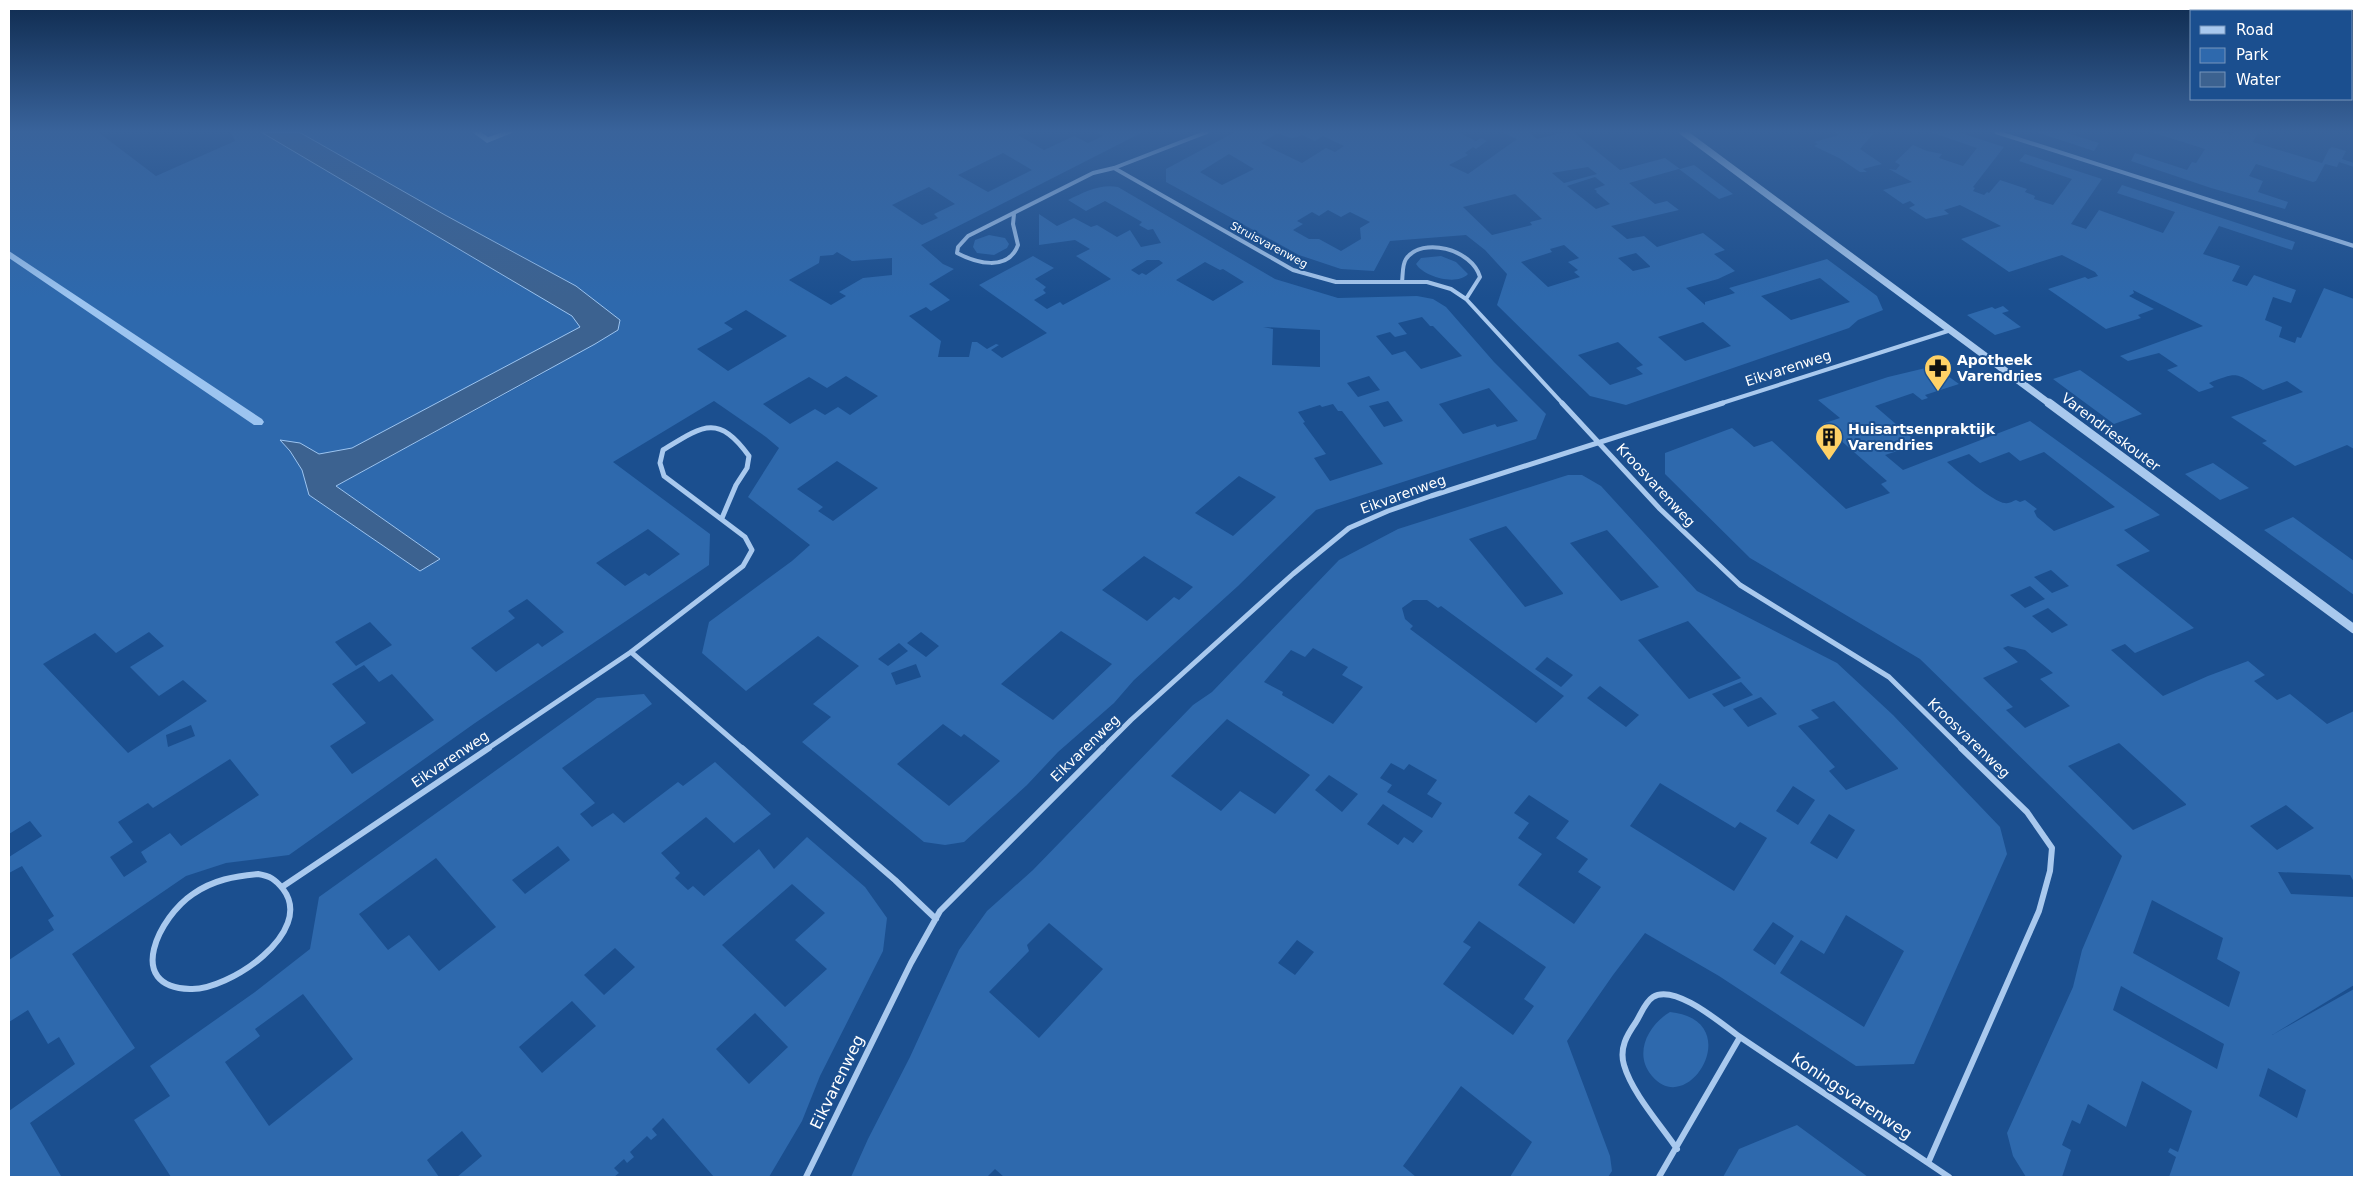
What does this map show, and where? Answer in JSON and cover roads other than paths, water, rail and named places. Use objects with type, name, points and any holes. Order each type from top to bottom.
[{"type":"street","points":[[1014,214],[1012,224],[1018,239],[1017,248],[1009,256],[994,263],[984,264],[972,261],[957,253],[958,247],[968,236],[1066,187]]},
{"type":"street","name":"Struisvarenweg","points":[[1148,187],[1293,270],[1336,282],[1432,282],[1456,292],[1466,299],[1598,441]]},
{"type":"street","name":"Varendrieskouter","points":[[1758,187],[2354,629]]},
{"type":"street","points":[[2170,187],[2354,246]]},
{"type":"street","points":[[1402,282],[1406,259],[1413,253],[1437,250],[1458,252],[1479,271],[1480,277],[1466,299]]},
{"type":"street","name":"Eikvarenweg","points":[[806,1177],[911,963],[940,912],[1132,720],[1268,596],[1349,528],[1388,511],[1598,441],[1952,330]]},
{"type":"street","name":"Eikvarenweg","points":[[282,887],[631,652],[743,566],[752,550],[745,537],[664,476],[660,463],[663,450],[698,428],[717,426],[733,437],[749,456],[747,468],[736,485],[722,518]]},
{"type":"street","name":"Kroosvarenweg","points":[[1598,441],[1660,509],[1740,585],[1889,677],[2027,812],[2052,848],[2050,871],[2039,910],[1928,1163]]},
{"type":"street","points":[[631,652],[895,880],[936,919]]},
{"type":"street","points":[[238,874],[258,874],[276,879],[282,887],[289,896],[290,913],[284,932],[258,963],[235,978],[210,988],[182,990],[164,983],[153,970],[151,953],[164,923],[191,895],[215,882],[238,874]]},
{"type":"street","name":"Koningsvarenweg","points":[[1677,1149],[1631,1079],[1623,1063],[1622,1042],[1648,1002],[1654,996],[1665,992],[1679,995],[1949,1177]]},
{"type":"street","points":[[1659,1177],[1677,1149],[1740,1037]]},
{"type":"water","points":[[355,187],[396,187],[576,286],[620,320],[618,330],[595,344],[336,486],[440,559],[420,571],[309,495],[302,470],[290,451],[280,440],[300,443],[319,454],[352,448],[580,327],[572,316]]},
{"type":"waterway","points":[[9,254],[258,422]]},
{"type":"place","name":"Apotheek Varendries","points":[[1938,392]]},
{"type":"place","name":"Huisartsenpraktijk Varendries","points":[[1829,461]]}]
